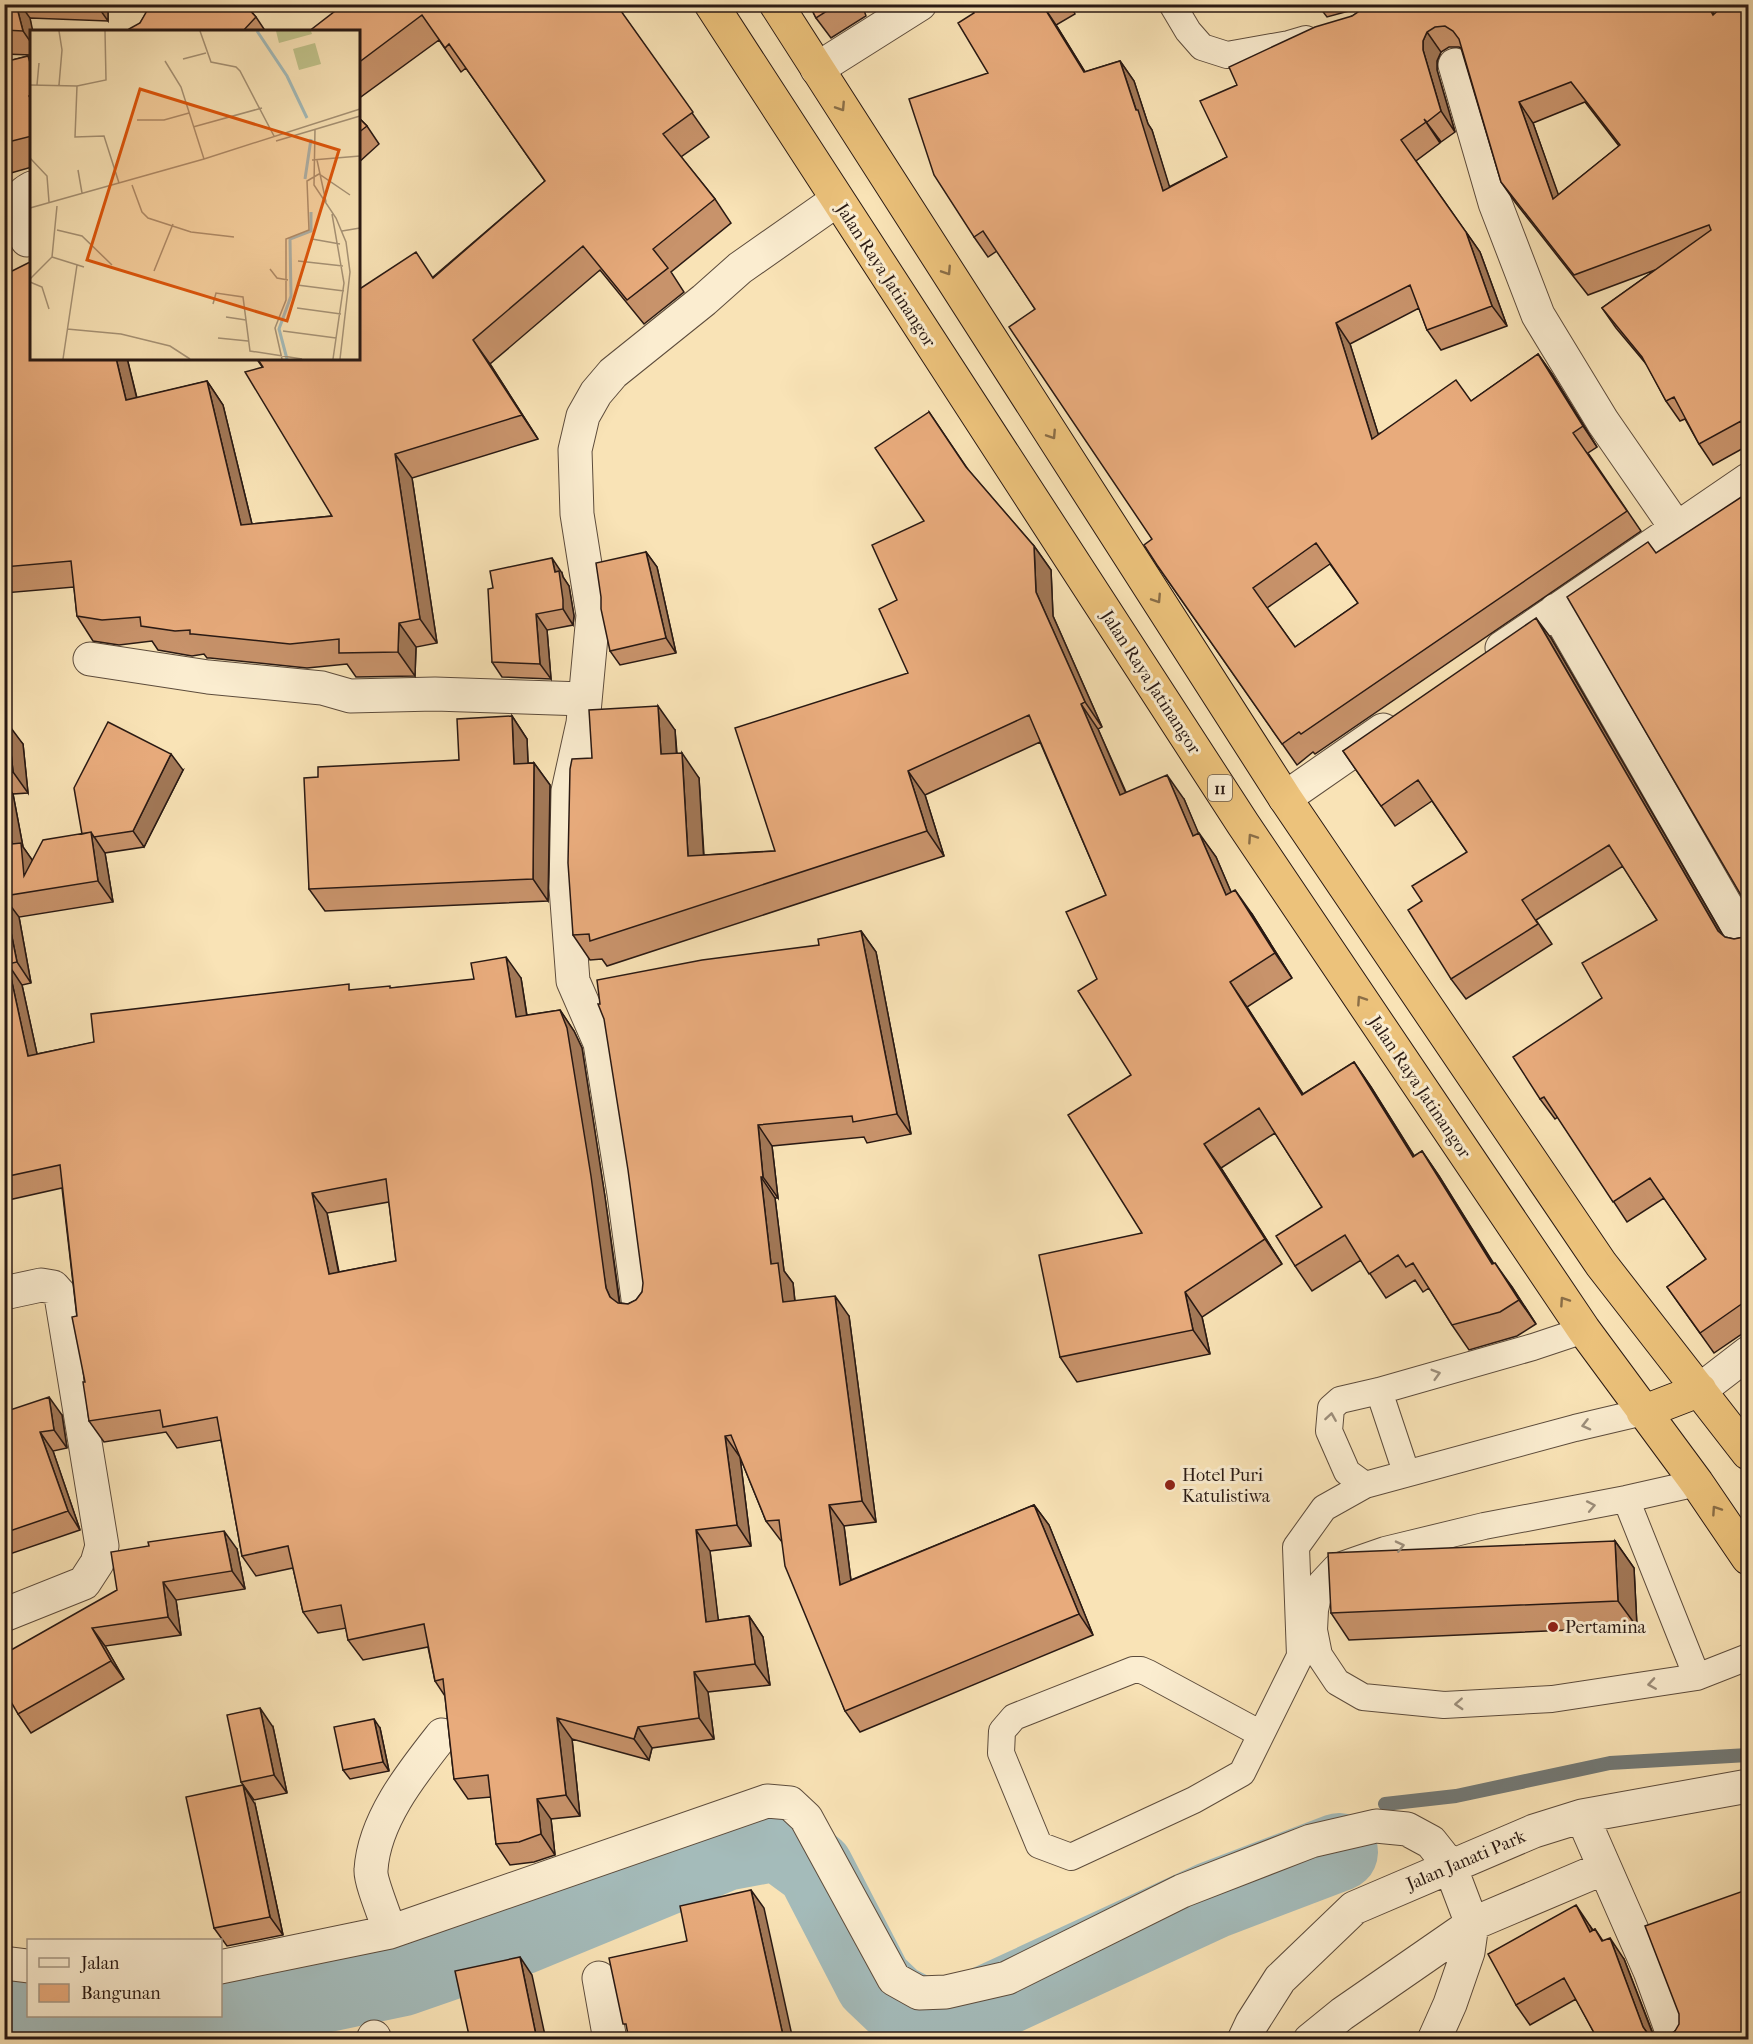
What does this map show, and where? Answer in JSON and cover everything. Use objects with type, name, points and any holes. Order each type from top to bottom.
[{"type":"highway","name":"Jalan Raya Jatinangor","points":[[711,4],[1243,824],[1584,1330],[1697,1483],[1749,1558]]},
{"type":"highway","points":[[776,4],[1285,798],[1601,1264],[1749,1452]]},
{"type":"highway","points":[[1643,1412],[1700,1390]]},
{"type":"street","points":[[817,69],[920,4]]},
{"type":"street","points":[[1455,65],[1495,203],[1538,315],[1603,422],[1677,530]]},
{"type":"street","points":[[27,240],[17,216],[17,204],[20,195],[30,189]]},
{"type":"street","points":[[639,1306],[600,1043],[573,981],[566,888],[568,791],[583,723],[593,615],[577,513],[575,450],[583,416],[596,393],[613,373],[740,268],[837,200]]},
{"type":"street","points":[[1479,664],[1749,480]]},
{"type":"street","points":[[1556,610],[1749,941]]},
{"type":"street","points":[[90,659],[208,677],[322,688],[350,696],[435,694],[584,699]]},
{"type":"street","points":[[1285,798],[1411,711]]},
{"type":"street","points":[[4,1293],[41,1285],[53,1287],[61,1296],[102,1546],[97,1563],[84,1582],[4,1615]]},
{"type":"street","points":[[1700,1390],[1749,1353]]},
{"type":"street","points":[[390,1932],[370,1872],[381,1827],[407,1780],[442,1735]]},
{"type":"street","name":"Jalan Janati Park","points":[[1244,2040],[1280,1979],[1354,1908],[1534,1831],[1582,1816],[1749,1786]]},
{"type":"street","points":[[222,1967],[390,1932],[767,1801],[790,1803],[806,1818],[894,1979],[918,1993],[946,1992],[1007,1978],[1182,1891],[1311,1841],[1376,1826],[1407,1829],[1431,1842],[1450,1866],[1472,1924],[1468,1952],[1450,2004],[1434,2040]]},
{"type":"street","points":[[1582,1816],[1650,1971],[1675,2040]]},
{"type":"street","points":[[1310,2040],[1342,2014],[1472,1924],[1604,1868]]},
{"type":"street","points":[[4,1963],[27,1966]]},
{"type":"street","points":[[599,1978],[610,2040]]},
{"type":"lane","points":[[1172,4],[1188,31],[1202,47],[1227,55],[1289,44],[1330,31]]},
{"type":"lane","points":[[1365,1485],[1347,1472],[1329,1431],[1331,1408],[1340,1400],[1533,1347],[1584,1330]]},
{"type":"lane","points":[[1379,1390],[1406,1472]]},
{"type":"lane","points":[[1261,1734],[1148,1673],[1133,1670],[1014,1717],[1002,1731],[1001,1753],[1040,1845],[1071,1857],[1194,1800],[1242,1773],[1300,1656],[1296,1548],[1324,1508],[1365,1485],[1406,1472],[1604,1420],[1643,1412]]},
{"type":"lane","points":[[1697,1483],[1484,1526],[1385,1550],[1336,1568],[1321,1583],[1315,1610],[1314,1630],[1319,1655],[1337,1682],[1363,1697],[1444,1705],[1552,1699],[1697,1677],[1749,1657]]},
{"type":"lane","points":[[1626,1499],[1697,1677]]},
{"type":"building","points":[[4,4],[16,4],[23,31],[4,30]]},
{"type":"building","points":[[152,4],[244,4],[256,17],[244,30],[129,30],[140,23]]},
{"type":"building","points":[[330,4],[616,4],[693,112],[663,134],[715,199],[653,249],[668,268],[627,300],[583,246],[473,340],[522,415],[395,454],[420,619],[399,623],[398,652],[339,653],[339,639],[290,644],[190,634],[190,630],[175,631],[141,626],[140,617],[102,620],[77,616],[71,561],[4,567],[4,275],[30,262],[30,360],[116,360],[126,400],[207,381],[241,525],[332,516],[245,372],[263,367],[258,360],[360,360],[360,289],[416,252],[433,278],[545,181],[449,44],[445,48],[422,15],[360,62],[360,30],[311,30],[335,11]]},
{"type":"building","points":[[809,4],[838,4],[816,18]]},
{"type":"building","points":[[969,4],[1042,4],[1084,72],[1120,61],[1163,191],[1227,157],[1200,101],[1237,85],[1229,67],[1315,27],[1352,16],[1358,12],[1361,4],[1707,4],[1713,15],[1725,4],[1749,4],[1749,432],[1741,421],[1699,444],[1674,397],[1666,401],[1642,357],[1602,308],[1711,230],[1709,225],[1574,275],[1501,182],[1459,39],[1445,26],[1435,27],[1427,32],[1423,41],[1423,50],[1441,111],[1427,122],[1424,119],[1426,122],[1401,140],[1466,232],[1492,306],[1427,330],[1410,285],[1336,323],[1372,439],[1456,380],[1471,401],[1538,354],[1583,426],[1573,433],[1627,511],[1301,734],[1299,732],[1282,744],[1157,565],[1144,545],[1152,539],[1009,327],[1035,309],[983,231],[974,237],[934,175],[909,99],[988,73],[958,23],[974,13]],"holes":[[[1571,82],[1620,145],[1553,199],[1519,102]],[[1316,543],[1358,603],[1295,647],[1253,588]]]},
{"type":"building","points":[[28,56],[30,62],[30,136],[4,143],[4,62]]},
{"type":"building","points":[[360,119],[367,126],[360,131]]},
{"type":"building","points":[[929,412],[966,467],[1034,546],[1036,592],[1085,702],[1081,704],[1120,795],[1167,775],[1193,836],[1199,833],[1226,895],[1235,890],[1275,953],[1230,982],[1302,1095],[1354,1062],[1413,1157],[1422,1151],[1492,1264],[1495,1263],[1519,1300],[1500,1312],[1452,1325],[1413,1263],[1406,1267],[1398,1255],[1369,1274],[1345,1235],[1295,1266],[1276,1236],[1322,1207],[1259,1108],[1204,1144],[1265,1239],[1185,1292],[1193,1330],[1060,1357],[1039,1255],[1142,1233],[1068,1115],[1131,1075],[1078,991],[1097,979],[1066,912],[1106,895],[1029,715],[908,771],[927,831],[590,941],[589,934],[573,935],[568,863],[570,769],[572,759],[592,758],[589,710],[658,706],[661,754],[682,753],[688,856],[775,851],[735,728],[908,673],[879,609],[897,600],[872,545],[924,521],[875,448]]},
{"type":"building","points":[[1749,492],[1749,909],[1567,597],[1648,542],[1656,553]]},
{"type":"building","points":[[646,552],[666,638],[610,651],[601,609],[596,563]]},
{"type":"building","points":[[552,558],[555,572],[559,571],[563,609],[536,614],[540,664],[492,662],[488,589],[493,588],[490,571]]},
{"type":"building","points":[[1536,618],[1718,931],[1725,937],[1734,939],[1744,937],[1749,932],[1749,1302],[1743,1303],[1700,1333],[1667,1287],[1706,1259],[1650,1178],[1613,1202],[1544,1097],[1540,1099],[1513,1057],[1602,998],[1582,963],[1657,920],[1609,845],[1522,900],[1538,924],[1451,979],[1408,910],[1422,901],[1412,886],[1467,852],[1418,780],[1381,806],[1343,751]]},
{"type":"building","points":[[512,716],[514,764],[534,763],[533,879],[309,889],[304,778],[318,777],[318,767],[459,760],[457,719]]},
{"type":"building","points":[[108,722],[171,754],[133,831],[94,837],[91,832],[82,834],[74,788]]},
{"type":"building","points":[[4,724],[8,724],[13,772],[4,773]]},
{"type":"building","points":[[4,803],[12,844],[21,843],[24,876],[43,840],[91,832],[98,881],[4,896]]},
{"type":"building","points":[[4,898],[17,962],[8,964],[28,1056],[94,1042],[91,1014],[349,984],[349,990],[474,979],[471,963],[506,957],[516,1017],[560,1010],[567,1028],[606,1288],[610,1297],[618,1303],[628,1304],[636,1300],[642,1292],[643,1283],[604,1019],[598,1004],[600,1004],[597,980],[702,960],[819,945],[818,939],[861,931],[897,1114],[853,1122],[852,1116],[758,1125],[763,1177],[761,1177],[771,1264],[778,1263],[783,1302],[835,1296],[862,1501],[829,1505],[840,1585],[1034,1505],[1079,1614],[845,1711],[785,1566],[779,1520],[766,1521],[731,1435],[725,1436],[737,1525],[696,1530],[706,1622],[749,1616],[755,1664],[694,1672],[699,1718],[638,1727],[634,1739],[557,1718],[566,1795],[537,1799],[541,1834],[519,1842],[496,1844],[488,1775],[454,1779],[443,1679],[435,1681],[424,1624],[348,1640],[341,1605],[303,1612],[288,1546],[242,1556],[217,1417],[163,1427],[160,1410],[89,1421],[83,1382],[85,1382],[72,1317],[77,1316],[60,1165],[4,1177]],"holes":[[[386,1179],[396,1261],[329,1274],[312,1193]]]},
{"type":"building","points":[[49,1397],[54,1430],[40,1432],[68,1511],[4,1533],[4,1412]]},
{"type":"building","points":[[224,1531],[232,1571],[163,1582],[168,1617],[92,1628],[111,1661],[18,1714],[4,1690],[4,1654],[117,1590],[111,1552],[149,1546],[148,1542]]},
{"type":"building","points":[[1615,1541],[1618,1601],[1331,1613],[1328,1553]]},
{"type":"building","points":[[260,1708],[274,1775],[241,1782],[227,1715]]},
{"type":"building","points":[[374,1719],[383,1762],[343,1770],[334,1727]]},
{"type":"building","points":[[243,1785],[270,1917],[214,1928],[186,1797]]},
{"type":"building","points":[[1749,1889],[1749,2040],[1598,2040],[1564,1978],[1516,2005],[1488,1954],[1576,1905],[1590,1932],[1595,1929],[1602,1941],[1610,1938],[1643,2027],[1648,2034],[1657,2038],[1667,2037],[1675,2031],[1679,2024],[1679,2014],[1645,1926]]},
{"type":"building","points":[[751,1890],[784,2040],[629,2040],[626,2024],[623,2024],[609,1958],[687,1941],[680,1906]]},
{"type":"building","points":[[520,1957],[537,2040],[470,2040],[455,1971]]},
{"type":"building","points":[[219,2034],[220,2040],[179,2040]]},
{"type":"waterway","points":[[1385,1804],[1456,1796],[1610,1763],[1748,1755]]},
{"type":"waterway","points":[[222,2015],[245,2013],[275,2004],[403,1977],[521,1936],[725,1852],[778,1842],[815,1869],[874,1983],[894,2002],[919,2015],[946,2017],[975,2010],[1213,1900],[1339,1852]]},
{"type":"waterway","points":[[4,2005],[27,2009]]},
{"type":"waterway","points":[[76,2017],[127,2025],[206,2017]]},
{"type":"place","name":"Hotel Puri Katulistiwa","points":[[1170,1485]]},
{"type":"place","name":"Pertamina","points":[[1553,1627]]}]
